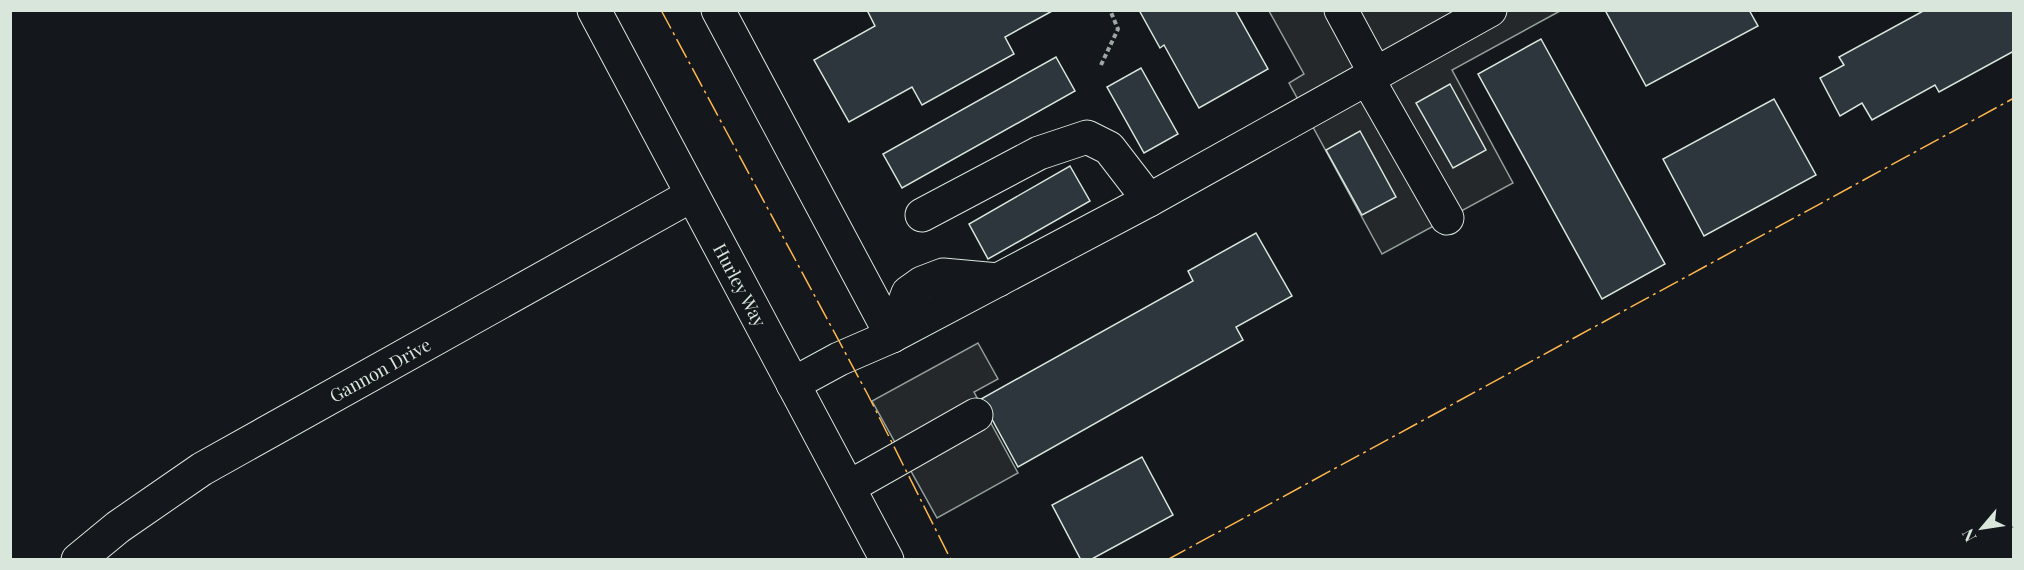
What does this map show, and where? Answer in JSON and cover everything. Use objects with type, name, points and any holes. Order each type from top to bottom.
[{"type":"street","name":"Hurley Way","points":[[594,10],[888,560]]},
{"type":"street","points":[[718,10],[892,336]]},
{"type":"street","points":[[1341,10],[1371,76],[1447,218]]},
{"type":"street","points":[[793,384],[839,359],[892,336],[1149,200],[1489,11]]},
{"type":"street","points":[[922,215],[1039,153],[1087,137],[1109,148],[1149,200]]},
{"type":"street","name":"Gannon Drive","points":[[78,560],[118,526],[202,469],[692,195]]},
{"type":"street","points":[[849,487],[976,415]]},
{"type":"path","points":[[1101,65],[1118,29],[1110,10]]},
{"type":"shaded area","points":[[1269,11],[1560,11],[1452,70],[1513,183],[1382,254],[1289,83],[1304,74]]},
{"type":"shaded area","points":[[978,343],[998,379],[974,392],[1018,473],[937,518],[872,401]]},
{"type":"building","points":[[867,10],[1054,10],[1005,37],[1014,54],[922,105],[912,87],[849,122],[814,60],[875,26]]},
{"type":"building","points":[[1139,10],[1235,10],[1268,69],[1199,108],[1164,45],[1160,48]]},
{"type":"building","points":[[1605,10],[1749,10],[1758,26],[1646,86]]},
{"type":"building","points":[[1925,10],[2014,10],[2014,51],[1939,92],[1935,85],[1872,120],[1862,103],[1840,116],[1820,78],[1844,65],[1839,57]]},
{"type":"building","points":[[1541,39],[1665,264],[1602,299],[1478,74]]},
{"type":"building","points":[[1056,57],[1075,91],[902,188],[883,154]]},
{"type":"building","points":[[1141,68],[1178,134],[1144,153],[1107,87]]},
{"type":"building","points":[[1450,84],[1486,150],[1453,168],[1416,103]]},
{"type":"building","points":[[1774,99],[1816,175],[1704,236],[1663,159]]},
{"type":"building","points":[[1360,131],[1396,197],[1362,215],[1326,150]]},
{"type":"building","points":[[1070,166],[1090,201],[988,259],[969,224]]},
{"type":"building","points":[[1256,233],[1292,296],[1236,327],[1243,340],[1018,467],[981,399],[1193,281],[1188,271]]},
{"type":"building","points":[[1142,457],[1173,515],[1090,560],[1081,560],[1052,505]]},
{"type":"power","points":[[661,10],[868,395],[951,560]]},
{"type":"power","points":[[1167,560],[2014,98]]}]
